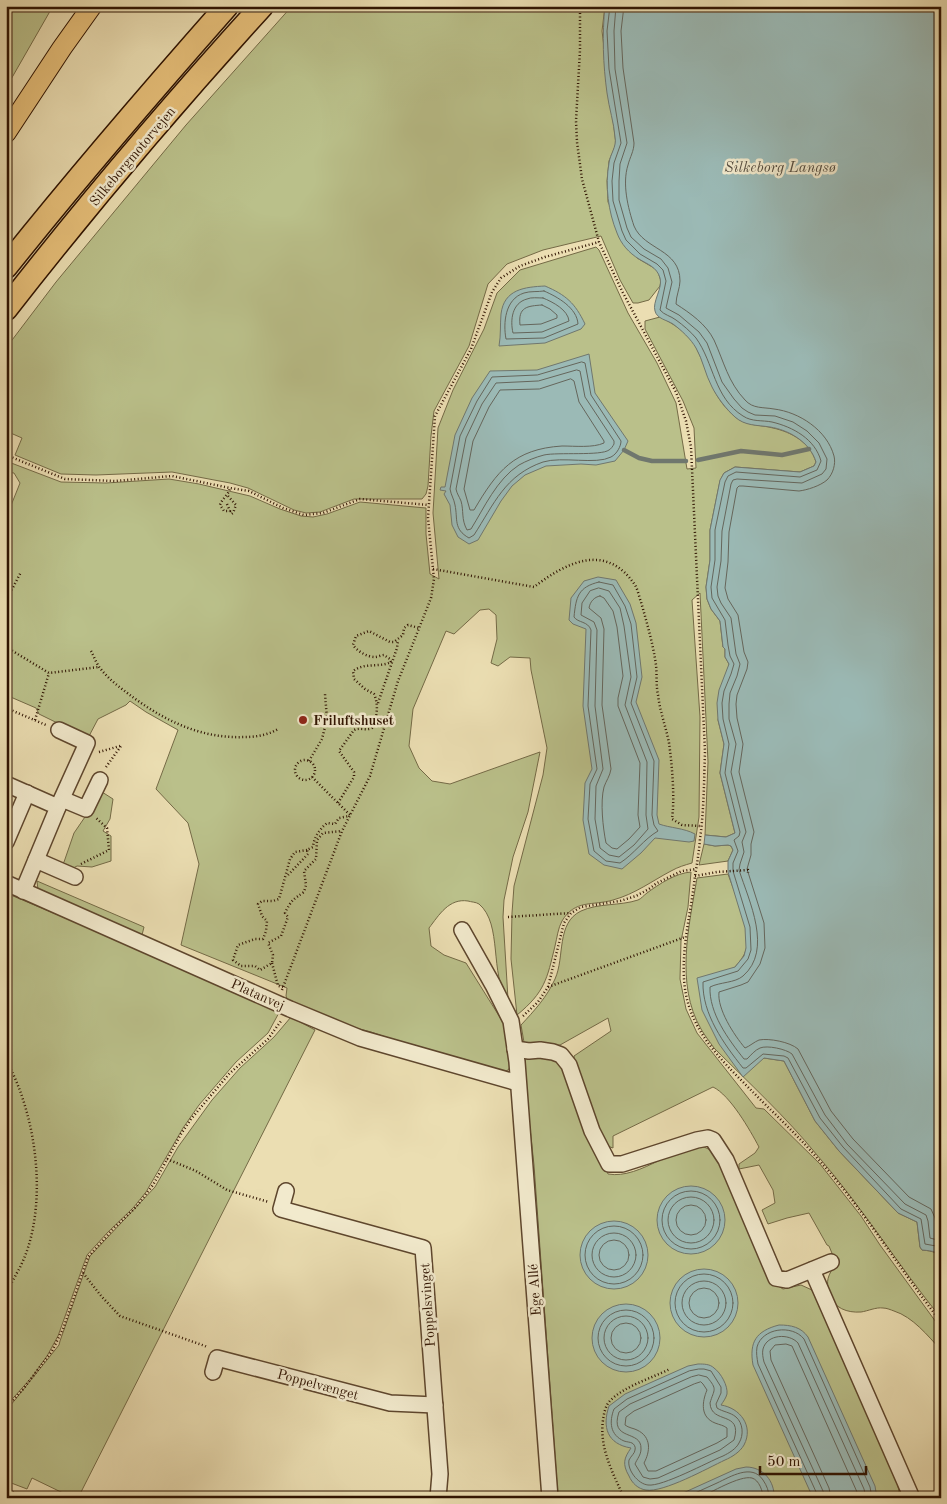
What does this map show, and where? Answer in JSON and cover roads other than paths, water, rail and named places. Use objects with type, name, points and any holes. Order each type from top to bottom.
[{"type":"highway","name":"Silkeborgmotorvejen","points":[[6,267],[60,200],[227,6]]},
{"type":"highway","name":"Silkeborgmotorvejen","points":[[6,309],[129,158],[262,6]]},
{"type":"main road","points":[[6,134],[92,6]]},
{"type":"street","points":[[23,891],[87,743],[59,730]]},
{"type":"street","points":[[6,784],[27,793],[86,809],[100,780]]},
{"type":"street","points":[[6,842],[27,793]]},
{"type":"street","points":[[36,860],[75,877]]},
{"type":"street","name":"Platanvej","points":[[6,883],[360,1038],[518,1083]]},
{"type":"street","name":"Ege Allé","points":[[462,930],[511,1021],[518,1083],[550,1498]]},
{"type":"street","points":[[515,1049],[540,1050],[561,1055],[569,1065],[592,1131],[609,1164],[622,1164],[697,1140],[708,1138],[713,1140],[726,1160],[776,1278],[787,1280],[831,1262]]},
{"type":"street","name":"Poppelsvinget","points":[[286,1191],[281,1209],[423,1248],[440,1474],[438,1498]]},
{"type":"street","points":[[812,1270],[912,1498]]},
{"type":"street","name":"Poppelvænget","points":[[215,1365],[390,1403],[435,1405]]},
{"type":"water","name":"Silkeborg Langsø","points":[[605,6],[941,6],[941,1279],[936,1274],[939,1256],[935,1252],[922,1250],[920,1247],[917,1222],[898,1213],[839,1151],[815,1121],[784,1061],[764,1058],[743,1077],[719,1044],[702,1010],[697,978],[735,967],[744,956],[746,948],[745,928],[728,872],[728,861],[733,850],[728,845],[715,846],[704,844],[705,835],[726,837],[735,833],[720,773],[724,744],[718,720],[717,703],[719,690],[729,664],[725,657],[720,621],[711,609],[707,599],[706,587],[710,560],[710,530],[720,480],[724,473],[735,467],[800,472],[814,466],[816,462],[809,449],[798,438],[784,431],[743,422],[728,410],[712,387],[691,341],[676,326],[656,314],[654,307],[661,282],[659,274],[651,266],[635,257],[619,237],[611,216],[607,189],[609,163],[615,141],[605,71],[603,39]]},
{"type":"water","points":[[545,286],[569,300],[585,324],[581,329],[545,343],[499,346],[501,314],[506,299],[511,294],[523,289]]},
{"type":"water","points":[[589,354],[595,393],[628,441],[624,450],[615,461],[596,465],[546,466],[525,475],[512,486],[501,501],[478,540],[469,544],[458,537],[452,525],[450,505],[444,494],[446,491],[440,490],[441,487],[445,487],[455,435],[472,398],[490,371],[537,370]]},
{"type":"water","points":[[598,577],[616,580],[630,604],[636,623],[642,677],[636,702],[659,760],[657,815],[659,824],[695,834],[694,841],[689,842],[655,838],[622,869],[604,865],[589,854],[583,820],[585,783],[592,769],[583,706],[586,629],[573,624],[569,620],[571,598],[584,581]]},
{"type":"water","points":[[691,1186],[704,1189],[715,1196],[722,1207],[725,1220],[722,1233],[715,1244],[704,1251],[691,1254],[678,1251],[667,1244],[660,1233],[657,1220],[660,1207],[667,1196],[678,1189]]},
{"type":"water","points":[[614,1221],[627,1224],[638,1231],[645,1242],[648,1255],[645,1268],[638,1279],[627,1286],[614,1289],[601,1286],[590,1279],[583,1268],[580,1255],[583,1242],[590,1231],[601,1224]]},
{"type":"water","points":[[704,1269],[717,1272],[728,1279],[735,1290],[738,1303],[735,1316],[728,1327],[717,1334],[704,1337],[691,1334],[680,1327],[673,1316],[670,1303],[673,1290],[680,1279],[691,1272]]},
{"type":"water","points":[[626,1304],[639,1307],[650,1314],[657,1325],[660,1338],[657,1351],[650,1362],[639,1369],[626,1372],[613,1369],[602,1362],[595,1351],[592,1338],[595,1325],[602,1314],[613,1307]]},
{"type":"water","points":[[779,1325],[795,1327],[808,1337],[875,1486],[877,1498],[813,1498],[753,1365],[752,1350],[756,1339],[771,1327]]},
{"type":"water","points":[[698,1364],[712,1367],[724,1380],[727,1394],[721,1405],[734,1410],[743,1419],[747,1431],[744,1445],[730,1457],[686,1479],[654,1490],[640,1488],[632,1481],[625,1468],[625,1458],[631,1448],[616,1443],[608,1433],[606,1421],[609,1406],[625,1394],[688,1366]]},
{"type":"water","points":[[746,1467],[758,1469],[767,1476],[774,1492],[774,1498],[672,1498],[736,1469]]},
{"type":"waterway","points":[[698,460],[741,451],[782,455],[809,449]]},
{"type":"waterway","points":[[624,450],[639,458],[652,461],[686,461]]},
{"type":"place","name":"Friluftshuset","points":[[303,720]]}]
